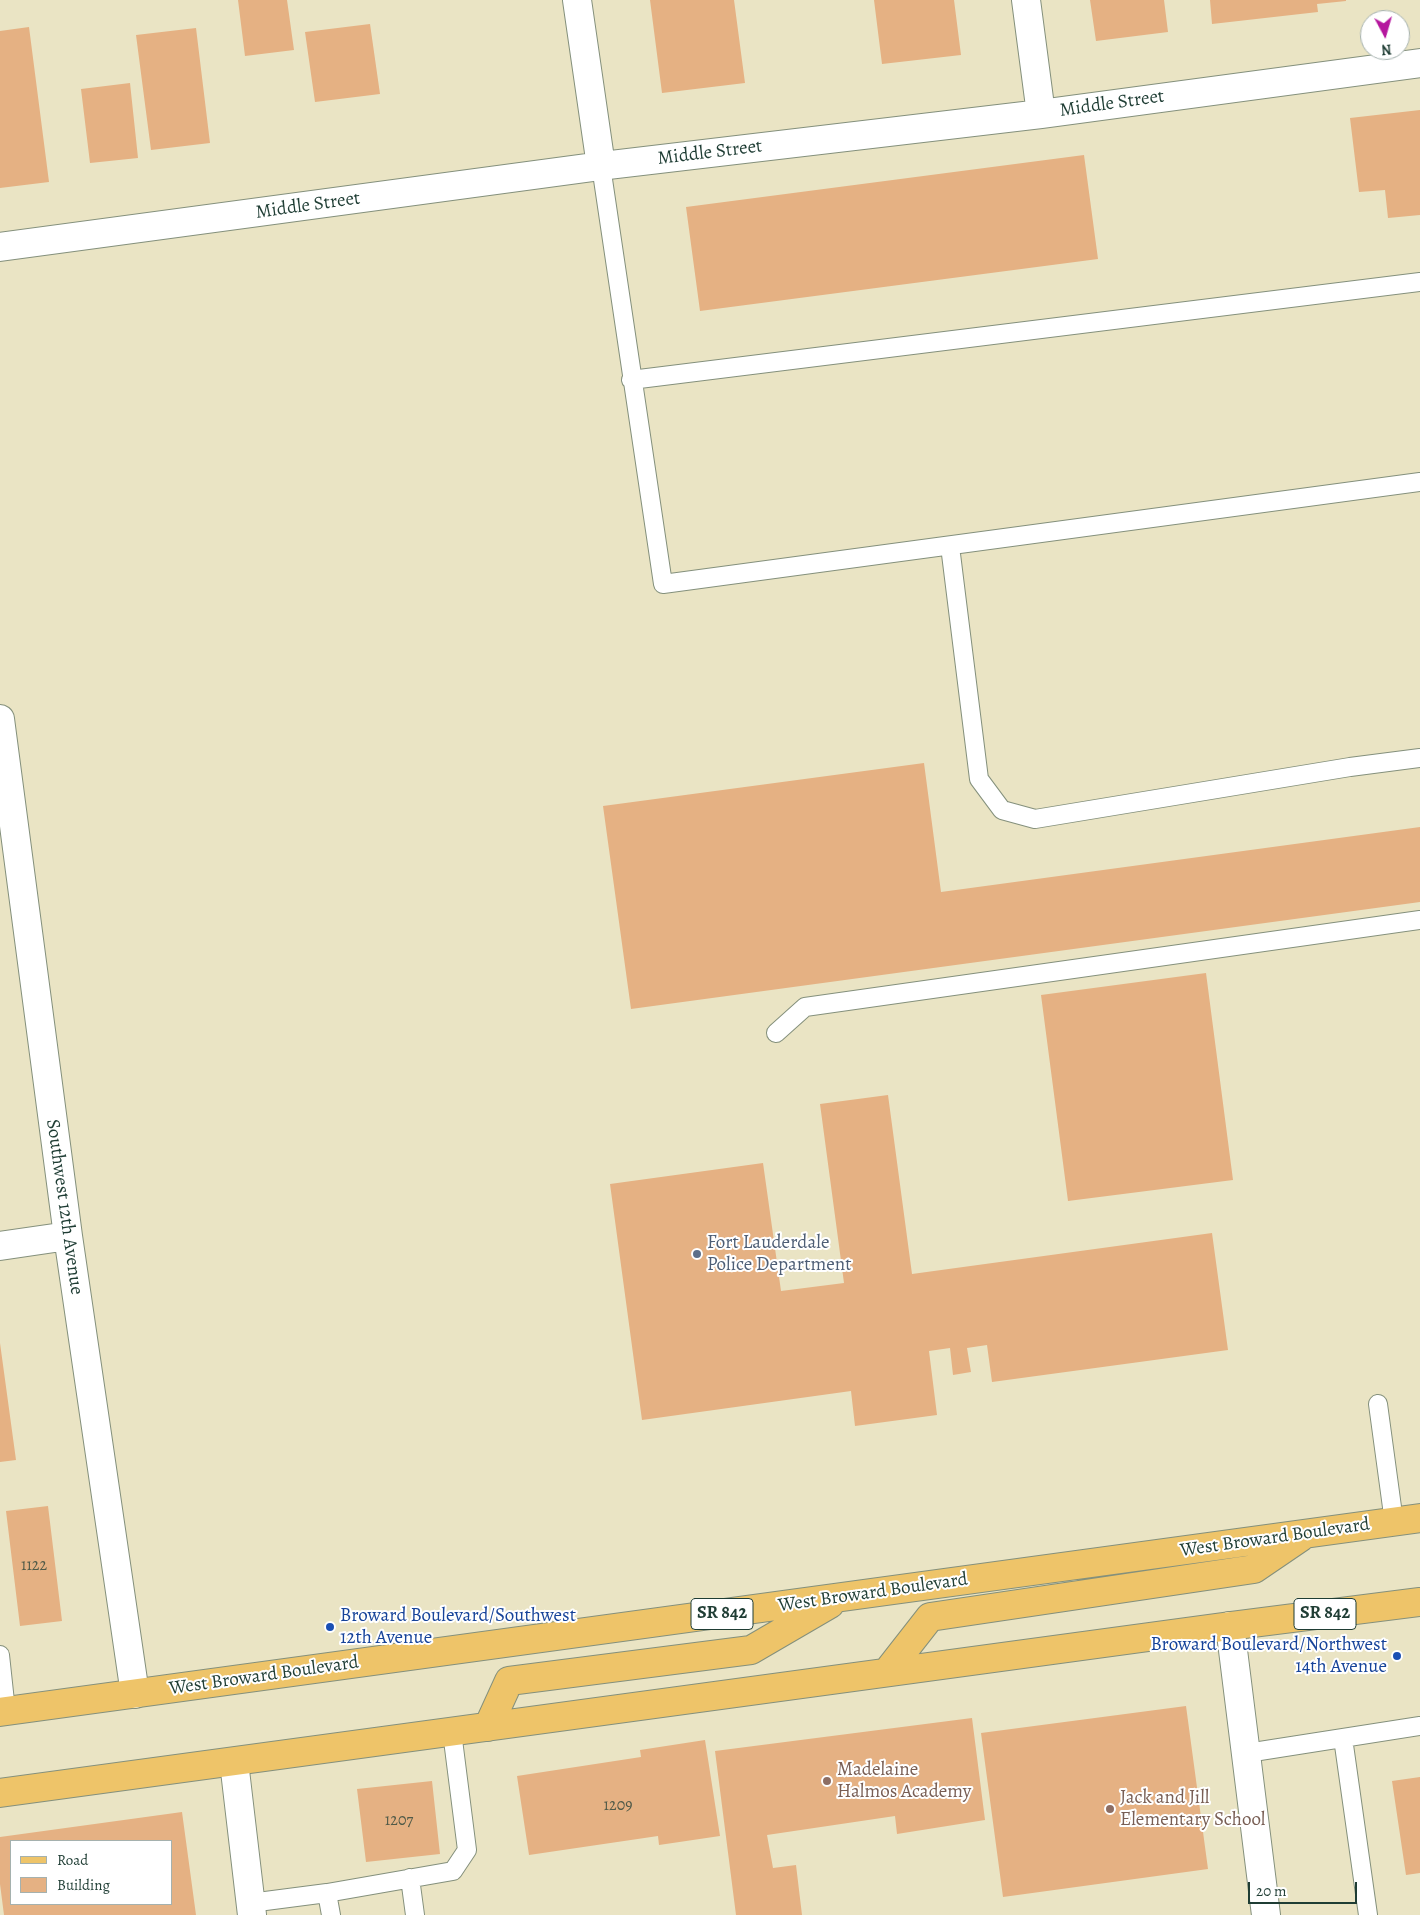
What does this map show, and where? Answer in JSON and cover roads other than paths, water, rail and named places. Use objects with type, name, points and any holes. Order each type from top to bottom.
[{"type":"main road","name":"West Broward Boulevard","points":[[3,1712],[1407,1520]]},
{"type":"main road","points":[[887,1672],[930,1617],[1254,1569],[1306,1534]]},
{"type":"main road","points":[[488,1727],[509,1681],[751,1650],[840,1598]]},
{"type":"main road","name":"SR 842","points":[[0,1793],[887,1672],[1420,1602]]},
{"type":"street","points":[[577,0],[601,166]]},
{"type":"street","points":[[1026,0],[1042,114]]},
{"type":"street","name":"Middle Street","points":[[0,247],[601,166],[1042,114],[1420,63]]},
{"type":"street","name":"Southwest 12th Avenue","points":[[0,719],[2,746],[68,1236],[135,1694]]},
{"type":"street","points":[[0,1246],[68,1236]]},
{"type":"street","points":[[1230,1626],[1263,1915]]},
{"type":"street","points":[[234,1762],[251,1909]]},
{"type":"lane","points":[[601,166],[631,380],[663,584],[1420,482]]},
{"type":"lane","points":[[631,380],[1420,282]]},
{"type":"lane","points":[[950,546],[979,778],[1002,810],[1035,818],[1350,767],[1420,758]]},
{"type":"lane","points":[[776,1034],[805,1007],[1420,920]]},
{"type":"lane","points":[[1378,1404],[1407,1520]]},
{"type":"lane","points":[[0,1655],[3,1712]]},
{"type":"lane","points":[[1246,1754],[1420,1726]]},
{"type":"lane","points":[[251,1909],[327,1893],[452,1871],[467,1850],[452,1732]]},
{"type":"lane","points":[[1343,1738],[1368,1915]]},
{"type":"lane","points":[[410,1878],[416,1915]]},
{"type":"lane","points":[[327,1893],[331,1915]]},
{"type":"place","name":"Fort Lauderdale Police Department","points":[[697,1254]]},
{"type":"place","name":"Broward Boulevard/Southwest 12th Avenue","points":[[330,1627]]},
{"type":"place","name":"Broward Boulevard/Northwest 14th Avenue","points":[[1397,1656]]},
{"type":"place","name":"Madelaine Halmos Academy","points":[[827,1781]]},
{"type":"place","name":"Jack and Jill Elementary School","points":[[1110,1809]]}]
